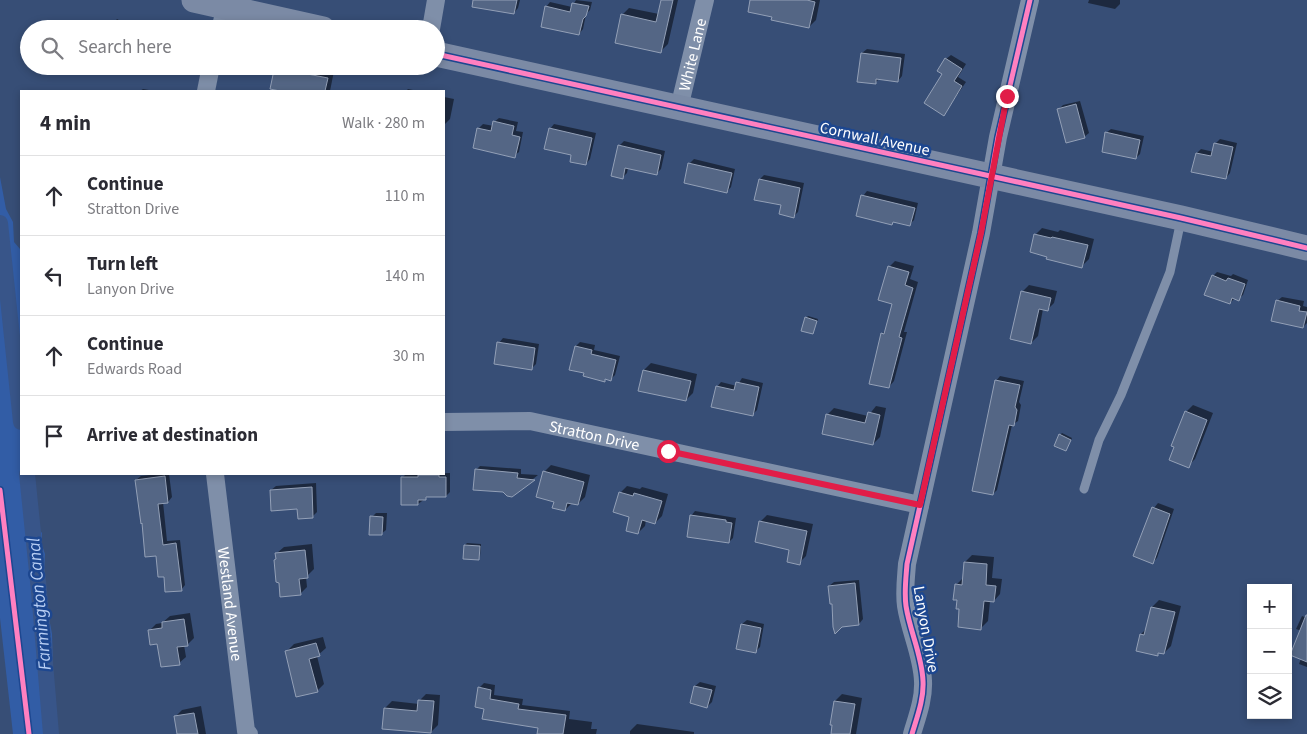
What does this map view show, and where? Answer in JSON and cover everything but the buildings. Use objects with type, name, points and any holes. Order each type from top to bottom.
[{"type":"street","points":[[194,0],[223,18],[241,20]]},
{"type":"street","points":[[433,20],[436,0]]},
{"type":"street","name":"White Lane","points":[[678,108],[705,0]]},
{"type":"street","name":"Lanyon Drive","points":[[912,734],[921,704],[923,683],[921,663],[906,607],[907,564],[981,233],[998,137],[1030,0]]},
{"type":"street","name":"Cornwall Avenue","points":[[445,56],[1181,218],[1307,248]]},
{"type":"street","points":[[206,90],[209,75]]},
{"type":"street","name":"Stratton Drive","points":[[445,422],[530,421],[920,505]]},
{"type":"street","name":"Westland Avenue","points":[[214,475],[246,731],[249,734]]},
{"type":"lane","points":[[1084,489],[1099,440],[1121,396],[1170,272],[1181,218]]},
{"type":"shaded area","points":[[0,177],[6,209],[13,222],[14,242],[20,249],[20,475],[35,476],[36,520],[38,528],[42,533],[42,545],[45,554],[44,574],[52,634],[53,668],[50,674],[50,682],[57,734],[13,734],[0,618]]},
{"type":"waterway","name":"Farmington Canal","points":[[0,223],[20,413]]},
{"type":"waterway","name":"Farmington Canal","points":[[27,475],[51,734]]},
{"type":"cycle path","points":[[912,734],[921,701],[923,681],[906,606],[907,564],[981,233],[998,137],[1030,0]]},
{"type":"cycle path","points":[[445,56],[1181,218],[1307,248]]},
{"type":"cycle path","points":[[0,490],[29,734]]},
{"type":"route","points":[[668,451],[920,505],[981,233],[1007,96]]}]
